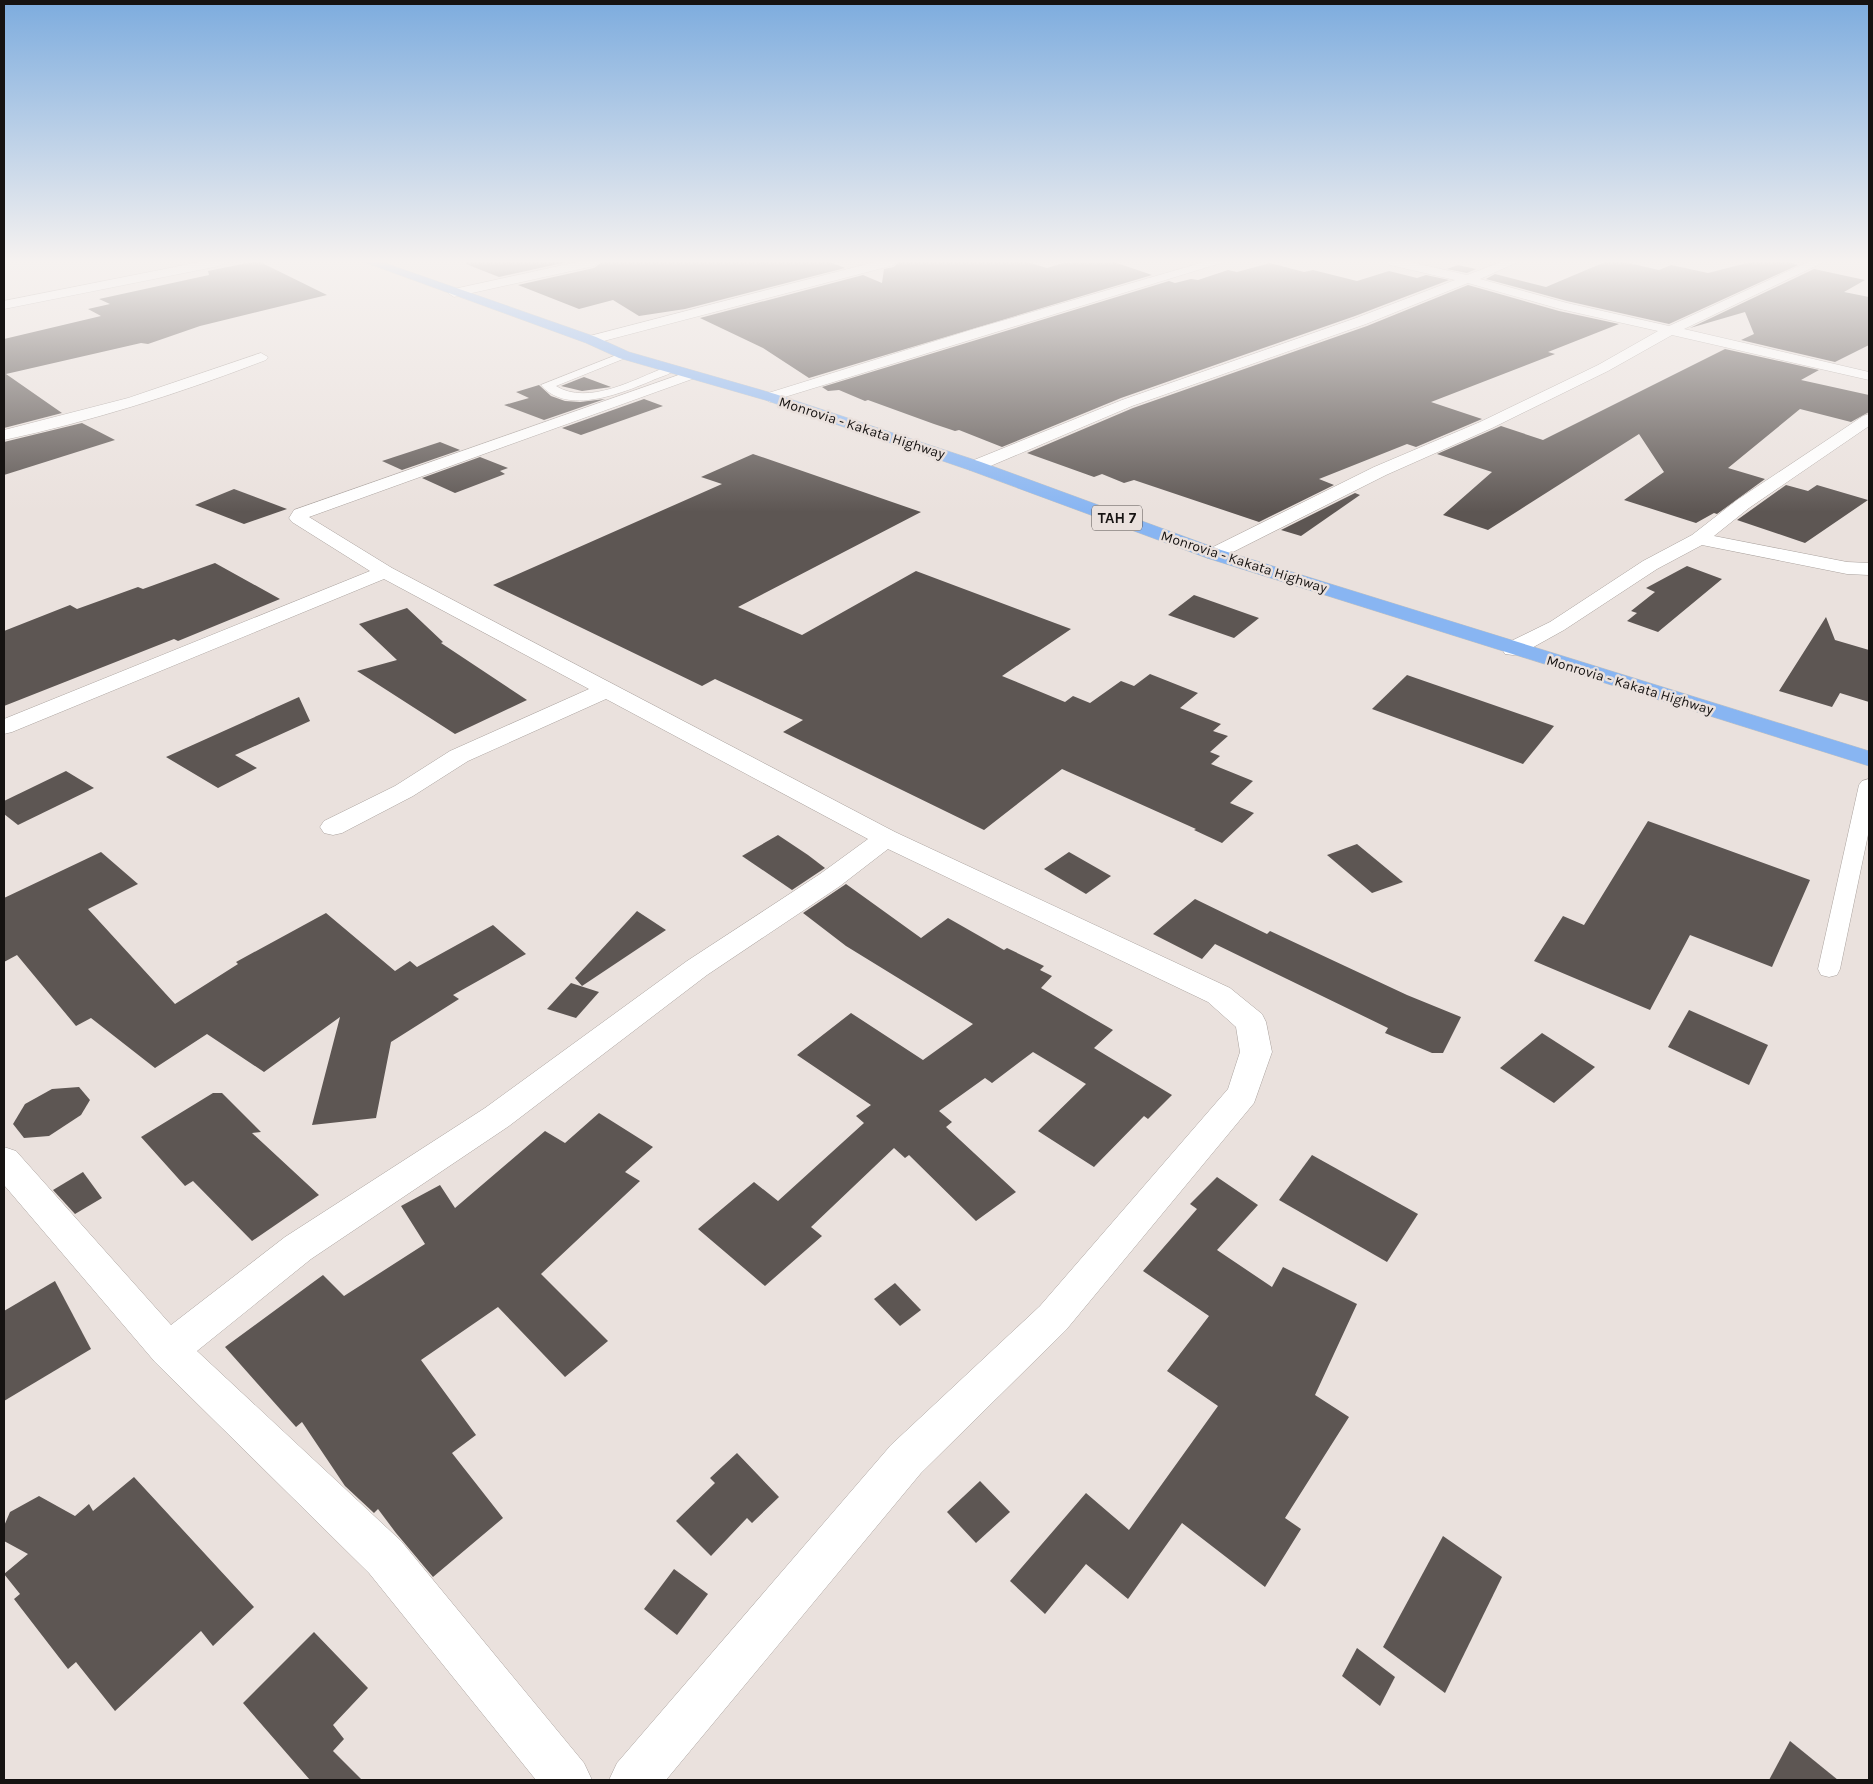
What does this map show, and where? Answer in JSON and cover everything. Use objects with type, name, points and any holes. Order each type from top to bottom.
[{"type":"highway","name":"Monrovia - Kakata Highway","points":[[603,345],[624,355],[770,397],[975,466],[1214,554],[1869,759]]},
{"type":"street","points":[[770,397],[937,345]]},
{"type":"street","points":[[975,466],[1128,403],[1292,345]]},
{"type":"street","points":[[1214,554],[1380,471],[1486,425],[1596,371],[1643,345]]},
{"type":"street","points":[[1732,345],[1869,376]]},
{"type":"street","points":[[4,435],[144,399],[208,378],[261,357]]},
{"type":"street","points":[[634,1780],[906,1459],[1053,1318],[1243,1094],[1256,1052],[1250,1022],[1219,995],[886,838],[385,572],[298,518],[300,514],[680,372]]},
{"type":"street","points":[[1514,649],[1558,626],[1650,565],[1699,539],[1744,504],[1841,440],[1869,418]]},
{"type":"street","points":[[1699,539],[1847,568],[1869,569]]},
{"type":"street","points":[[4,727],[385,572]]},
{"type":"street","points":[[333,827],[404,791],[459,756],[607,690]]},
{"type":"street","points":[[169,1350],[236,1295],[298,1248],[496,1117],[698,968],[830,880],[886,838]]},
{"type":"street","points":[[4,1161],[169,1350],[385,1557],[567,1780]]},
{"type":"lane","points":[[624,355],[547,385],[552,390],[564,394],[586,397],[680,372]]},
{"type":"lane","points":[[1829,969],[1869,785]]},
{"type":"building","points":[[4,345],[131,345],[6,374],[62,413],[4,428]]},
{"type":"building","points":[[757,345],[918,345],[809,378]]},
{"type":"building","points":[[959,345],[1272,345],[1121,398],[1002,447],[959,430],[955,431],[868,400],[865,401],[839,390],[828,391],[822,387]]},
{"type":"building","points":[[1312,345],[1565,345],[1548,352],[1555,354],[1431,402],[1482,419],[1416,447],[1407,444],[1319,479],[1334,485],[1259,522],[1134,480],[1124,483],[1102,474],[1094,477],[1027,453],[1133,408]]},
{"type":"building","points":[[1763,345],[1868,345],[1835,362]]},
{"type":"building","points":[[1725,349],[1819,370],[1801,380],[1869,395],[1869,412],[1851,422],[1800,409],[1728,468],[1765,479],[1717,514],[1714,513],[1696,523],[1624,500],[1664,472],[1639,434],[1488,530],[1443,515],[1492,472],[1437,454],[1501,426],[1543,440]]},
{"type":"building","points":[[584,377],[611,387],[582,391],[561,386]]},
{"type":"building","points":[[539,385],[551,396],[565,401],[580,402],[605,399],[544,420],[504,405],[529,398],[516,392]]},
{"type":"building","points":[[644,399],[663,406],[581,435],[562,428]]},
{"type":"building","points":[[82,423],[115,440],[4,475],[4,442]]},
{"type":"building","points":[[440,442],[460,450],[402,470],[382,461]]},
{"type":"building","points":[[753,454],[921,512],[738,607],[802,635],[916,571],[1071,629],[1002,676],[1065,702],[1073,696],[1090,703],[1121,681],[1134,686],[1150,674],[1198,693],[1180,708],[1221,724],[1213,731],[1228,736],[1210,752],[1220,756],[1211,764],[1253,781],[1230,803],[1254,813],[1222,843],[1194,830],[1196,829],[1062,769],[984,830],[783,732],[803,720],[715,679],[702,686],[493,585],[722,484],[701,477]]},
{"type":"building","points":[[480,457],[508,468],[500,471],[505,474],[455,493],[422,478]]},
{"type":"building","points":[[1786,485],[1808,491],[1817,485],[1868,500],[1805,543],[1737,520]]},
{"type":"building","points":[[234,489],[287,509],[244,524],[195,505]]},
{"type":"building","points":[[1355,493],[1360,495],[1301,536],[1281,530]]},
{"type":"building","points":[[215,563],[280,599],[178,641],[174,639],[4,706],[4,631],[70,605],[77,609],[138,587],[143,589]]},
{"type":"building","points":[[1687,566],[1722,579],[1658,632],[1627,621],[1637,613],[1631,611],[1655,592],[1646,588]]},
{"type":"building","points":[[1194,595],[1259,618],[1234,638],[1168,615]]},
{"type":"building","points":[[407,608],[443,642],[441,643],[527,700],[455,734],[357,671],[397,660],[359,624]]},
{"type":"building","points":[[1826,617],[1835,640],[1869,650],[1869,702],[1840,693],[1832,707],[1779,691]]},
{"type":"building","points":[[1407,675],[1554,726],[1523,764],[1372,709]]},
{"type":"building","points":[[299,697],[310,721],[235,755],[257,768],[218,788],[166,757]]},
{"type":"building","points":[[66,771],[94,788],[18,825],[4,814],[4,801]]},
{"type":"building","points":[[1648,821],[1810,880],[1772,967],[1690,935],[1650,1010],[1534,961],[1563,916],[1584,925]]},
{"type":"building","points":[[778,835],[825,868],[792,890],[742,856]]},
{"type":"building","points":[[1357,844],[1403,882],[1372,893],[1327,855]]},
{"type":"building","points":[[101,852],[138,884],[88,909],[175,1004],[238,964],[236,962],[326,913],[395,971],[410,961],[417,967],[493,925],[526,954],[453,995],[459,999],[391,1042],[376,1118],[312,1125],[340,1017],[264,1072],[207,1034],[155,1068],[91,1018],[76,1026],[17,955],[4,962],[4,898]]},
{"type":"building","points":[[1069,852],[1111,876],[1086,894],[1044,869]]},
{"type":"building","points":[[846,884],[921,938],[948,918],[1004,950],[1007,948],[1044,966],[1040,970],[1052,976],[1041,988],[1113,1030],[1094,1048],[1172,1095],[1148,1119],[1144,1116],[1094,1167],[1038,1131],[1086,1084],[1033,1052],[992,1083],[985,1078],[939,1111],[952,1122],[946,1127],[1016,1192],[976,1221],[909,1155],[905,1158],[894,1148],[811,1227],[822,1236],[765,1286],[698,1229],[754,1182],[778,1201],[864,1123],[856,1116],[871,1105],[797,1055],[851,1013],[923,1060],[973,1024],[846,946],[803,913]]},
{"type":"building","points":[[1195,899],[1267,934],[1270,931],[1407,995],[1461,1017],[1443,1053],[1432,1053],[1385,1033],[1388,1028],[1215,944],[1202,959],[1153,934]]},
{"type":"building","points":[[637,911],[666,930],[582,986],[575,978]]},
{"type":"building","points":[[571,983],[599,992],[576,1018],[547,1009]]},
{"type":"building","points":[[1689,1010],[1768,1045],[1749,1085],[1668,1047]]},
{"type":"building","points":[[1542,1033],[1595,1067],[1554,1103],[1500,1068]]},
{"type":"building","points":[[79,1087],[90,1100],[81,1115],[49,1136],[24,1138],[13,1124],[25,1104],[52,1089]]},
{"type":"building","points":[[213,1093],[222,1093],[261,1132],[252,1133],[319,1195],[252,1241],[193,1181],[185,1186],[141,1137]]},
{"type":"building","points":[[599,1113],[653,1147],[625,1172],[640,1181],[541,1274],[608,1341],[565,1377],[498,1307],[421,1360],[476,1435],[452,1453],[503,1518],[433,1577],[378,1509],[374,1513],[345,1486],[302,1422],[296,1427],[225,1347],[323,1275],[344,1296],[425,1244],[401,1206],[440,1185],[455,1208],[545,1131],[565,1143]]},
{"type":"building","points":[[1312,1155],[1418,1214],[1387,1262],[1279,1200]]},
{"type":"building","points":[[83,1172],[102,1198],[75,1214],[53,1190]]},
{"type":"building","points":[[1217,1177],[1258,1205],[1217,1250],[1272,1287],[1283,1267],[1357,1304],[1315,1395],[1349,1417],[1285,1518],[1301,1529],[1265,1587],[1182,1523],[1128,1599],[1086,1564],[1045,1614],[1010,1581],[1086,1493],[1129,1530],[1218,1406],[1167,1371],[1209,1316],[1143,1271],[1197,1209],[1190,1204]]},
{"type":"building","points":[[55,1281],[91,1349],[4,1401],[4,1311]]},
{"type":"building","points":[[895,1283],[921,1310],[900,1326],[874,1299]]},
{"type":"building","points":[[737,1453],[779,1497],[752,1523],[747,1518],[711,1556],[676,1521],[715,1483],[710,1478]]},
{"type":"building","points":[[134,1477],[254,1607],[213,1646],[201,1631],[115,1711],[76,1662],[68,1669],[14,1599],[20,1594],[4,1574],[28,1554],[4,1541],[4,1526],[10,1512],[39,1496],[75,1516],[89,1504],[93,1511]]},
{"type":"building","points":[[980,1481],[1010,1512],[976,1543],[947,1512]]},
{"type":"building","points":[[1443,1536],[1502,1577],[1445,1693],[1383,1647]]},
{"type":"building","points":[[674,1569],[708,1594],[677,1635],[644,1609]]},
{"type":"building","points":[[314,1632],[368,1688],[333,1725],[344,1739],[333,1751],[362,1780],[310,1780],[243,1703]]},
{"type":"building","points":[[1357,1648],[1395,1677],[1380,1706],[1342,1676]]},
{"type":"building","points":[[1790,1741],[1838,1780],[1769,1780]]}]
